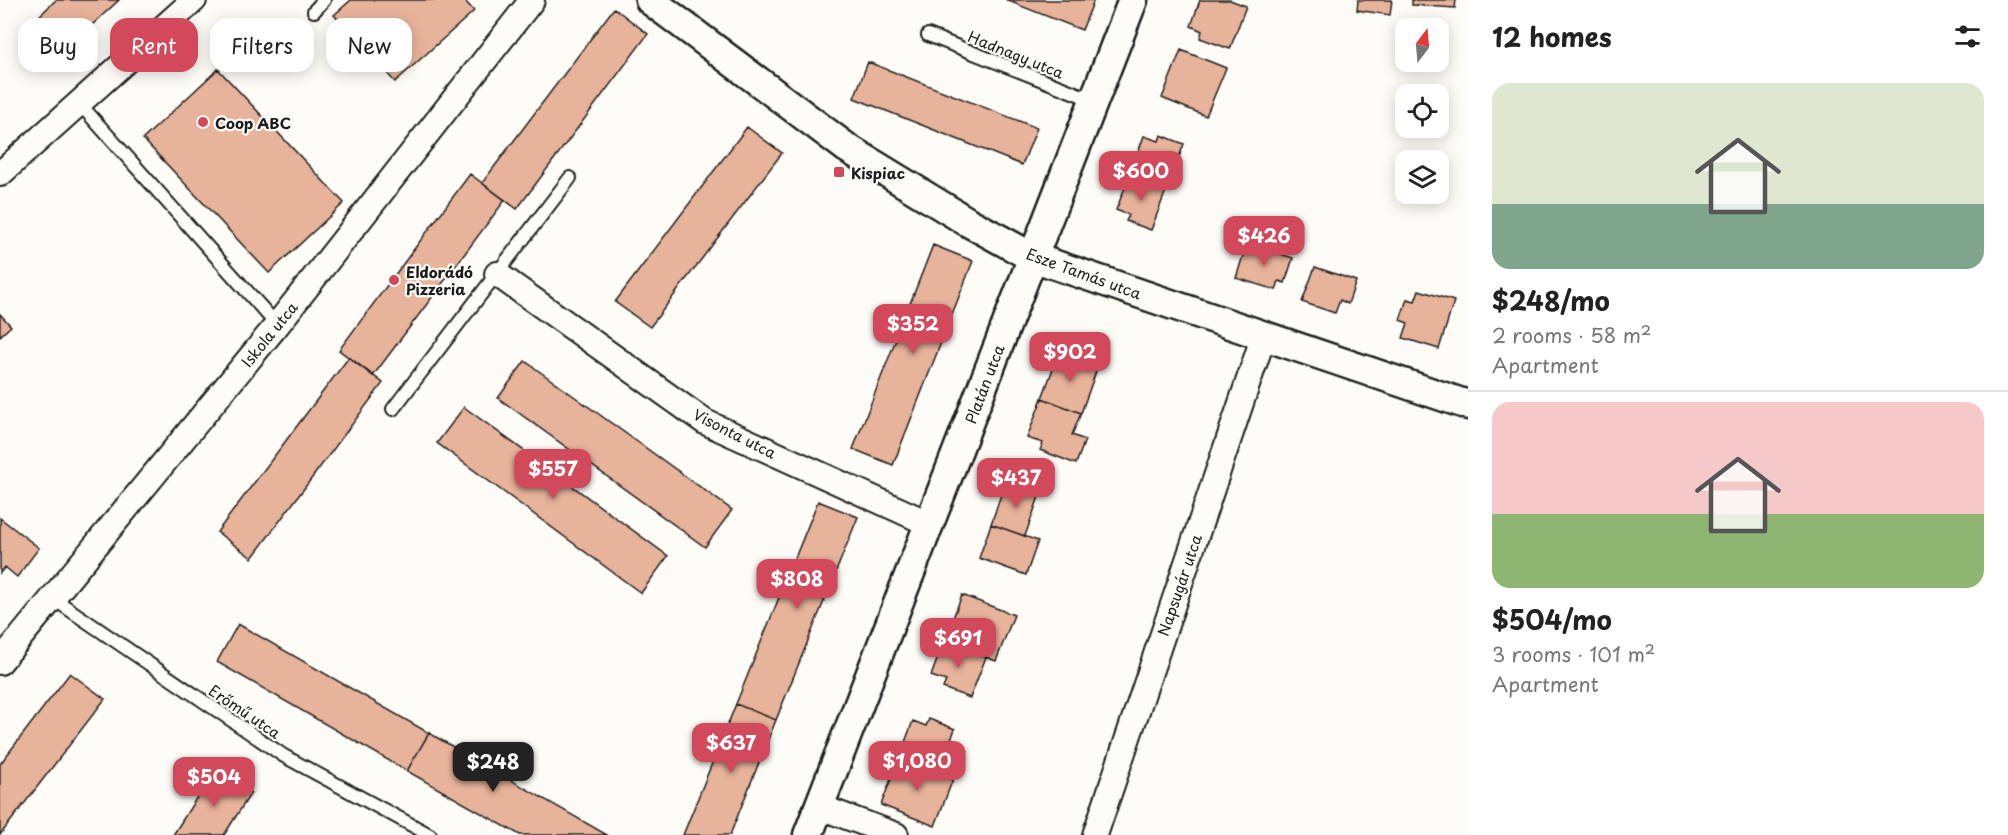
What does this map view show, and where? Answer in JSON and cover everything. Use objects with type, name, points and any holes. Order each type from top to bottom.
[{"type":"street","points":[[0,174],[194,0]]},
{"type":"street","name":"Iskola utca","points":[[0,662],[51,597],[277,325],[532,0]]},
{"type":"street","name":"Esze Tamás utca","points":[[650,0],[847,148],[968,222],[1032,256],[1468,405]]},
{"type":"street","name":"Platán utca","points":[[808,835],[1133,0]]},
{"type":"street","name":"Visonta utca","points":[[497,274],[705,422],[930,524]]},
{"type":"street","name":"Napsugár utca","points":[[1095,835],[1264,335]]},
{"type":"street","points":[[820,807],[896,835]]},
{"type":"lane","points":[[314,10],[324,0]]},
{"type":"lane","name":"Hadnagy utca","points":[[928,35],[1093,100]]},
{"type":"lane","points":[[79,103],[277,325]]},
{"type":"lane","points":[[393,409],[570,178]]},
{"type":"lane","name":"Erőmű utca","points":[[51,597],[284,756],[430,835]]},
{"type":"building","points":[[56,0],[119,0],[98,19],[37,18]]},
{"type":"building","points":[[351,0],[464,0],[474,11],[412,67],[412,18],[337,18],[334,15]]},
{"type":"building","points":[[1006,0],[1094,0],[1082,30]]},
{"type":"building","points":[[1200,0],[1230,0],[1246,6],[1230,49],[1200,38],[1202,31],[1191,26]]},
{"type":"building","points":[[1358,0],[1392,0],[1390,15],[1357,10]]},
{"type":"building","points":[[1412,0],[1456,0],[1455,8],[1412,5]]},
{"type":"building","points":[[614,8],[648,34],[517,209],[482,183]]},
{"type":"building","points":[[1181,50],[1226,68],[1206,116],[1162,98]]},
{"type":"building","points":[[868,62],[1037,128],[1022,165],[854,98]]},
{"type":"building","points":[[215,72],[221,72],[344,203],[269,273],[143,139]]},
{"type":"building","points":[[386,72],[406,72],[395,82]]},
{"type":"building","points":[[747,127],[782,153],[650,327],[615,302]]},
{"type":"building","points":[[1161,135],[1184,144],[1167,188],[1130,175],[1144,136],[1159,141]]},
{"type":"building","points":[[470,174],[505,200],[373,376],[339,350]]},
{"type":"building","points":[[1130,175],[1167,188],[1151,230],[1126,221],[1129,215],[1116,210]]},
{"type":"building","points":[[1247,243],[1293,258],[1285,283],[1279,281],[1276,290],[1236,278]]},
{"type":"building","points":[[933,245],[973,261],[893,465],[853,449]]},
{"type":"building","points":[[1315,267],[1356,281],[1348,304],[1340,300],[1335,313],[1302,302]]},
{"type":"building","points":[[1419,290],[1454,301],[1439,349],[1403,338],[1408,323],[1400,320],[1407,299],[1415,301]]},
{"type":"building","points":[[0,314],[11,326],[0,336]]},
{"type":"building","points":[[1071,356],[1098,366],[1081,413],[1042,398],[1057,358],[1069,362]]},
{"type":"building","points":[[349,357],[383,383],[252,558],[217,532]]},
{"type":"building","points":[[525,361],[732,510],[705,547],[498,398]]},
{"type":"building","points":[[1042,398],[1081,413],[1072,435],[1085,440],[1076,464],[1040,450],[1043,443],[1027,438]]},
{"type":"building","points":[[464,407],[668,556],[641,593],[437,443]]},
{"type":"building","points":[[1021,483],[1041,491],[1025,536],[991,524],[1004,486],[1019,491]]},
{"type":"building","points":[[818,501],[858,517],[776,720],[736,704]]},
{"type":"building","points":[[0,518],[39,548],[17,577],[5,567],[0,573]]},
{"type":"building","points":[[991,524],[1038,541],[1026,575],[979,558]]},
{"type":"building","points":[[962,595],[1014,615],[996,661],[944,641]]},
{"type":"building","points":[[238,624],[429,733],[407,771],[217,662]]},
{"type":"building","points":[[944,641],[986,657],[970,698],[943,688],[946,681],[931,676]]},
{"type":"building","points":[[70,673],[105,699],[0,835],[0,764]]},
{"type":"building","points":[[736,704],[776,720],[730,835],[683,835]]},
{"type":"building","points":[[929,719],[955,729],[938,774],[899,758],[913,721],[926,726]]},
{"type":"building","points":[[429,733],[607,835],[520,835],[407,771]]},
{"type":"building","points":[[899,758],[953,779],[935,826],[881,805]]},
{"type":"building","points":[[214,770],[251,793],[224,835],[173,835]]},
{"type":"place","name":"Coop ABC","points":[[203,122]]},
{"type":"place","name":"Kispiac","points":[[839,172]]},
{"type":"place","name":"Eldorádó Pizzeria","points":[[394,280]]}]
